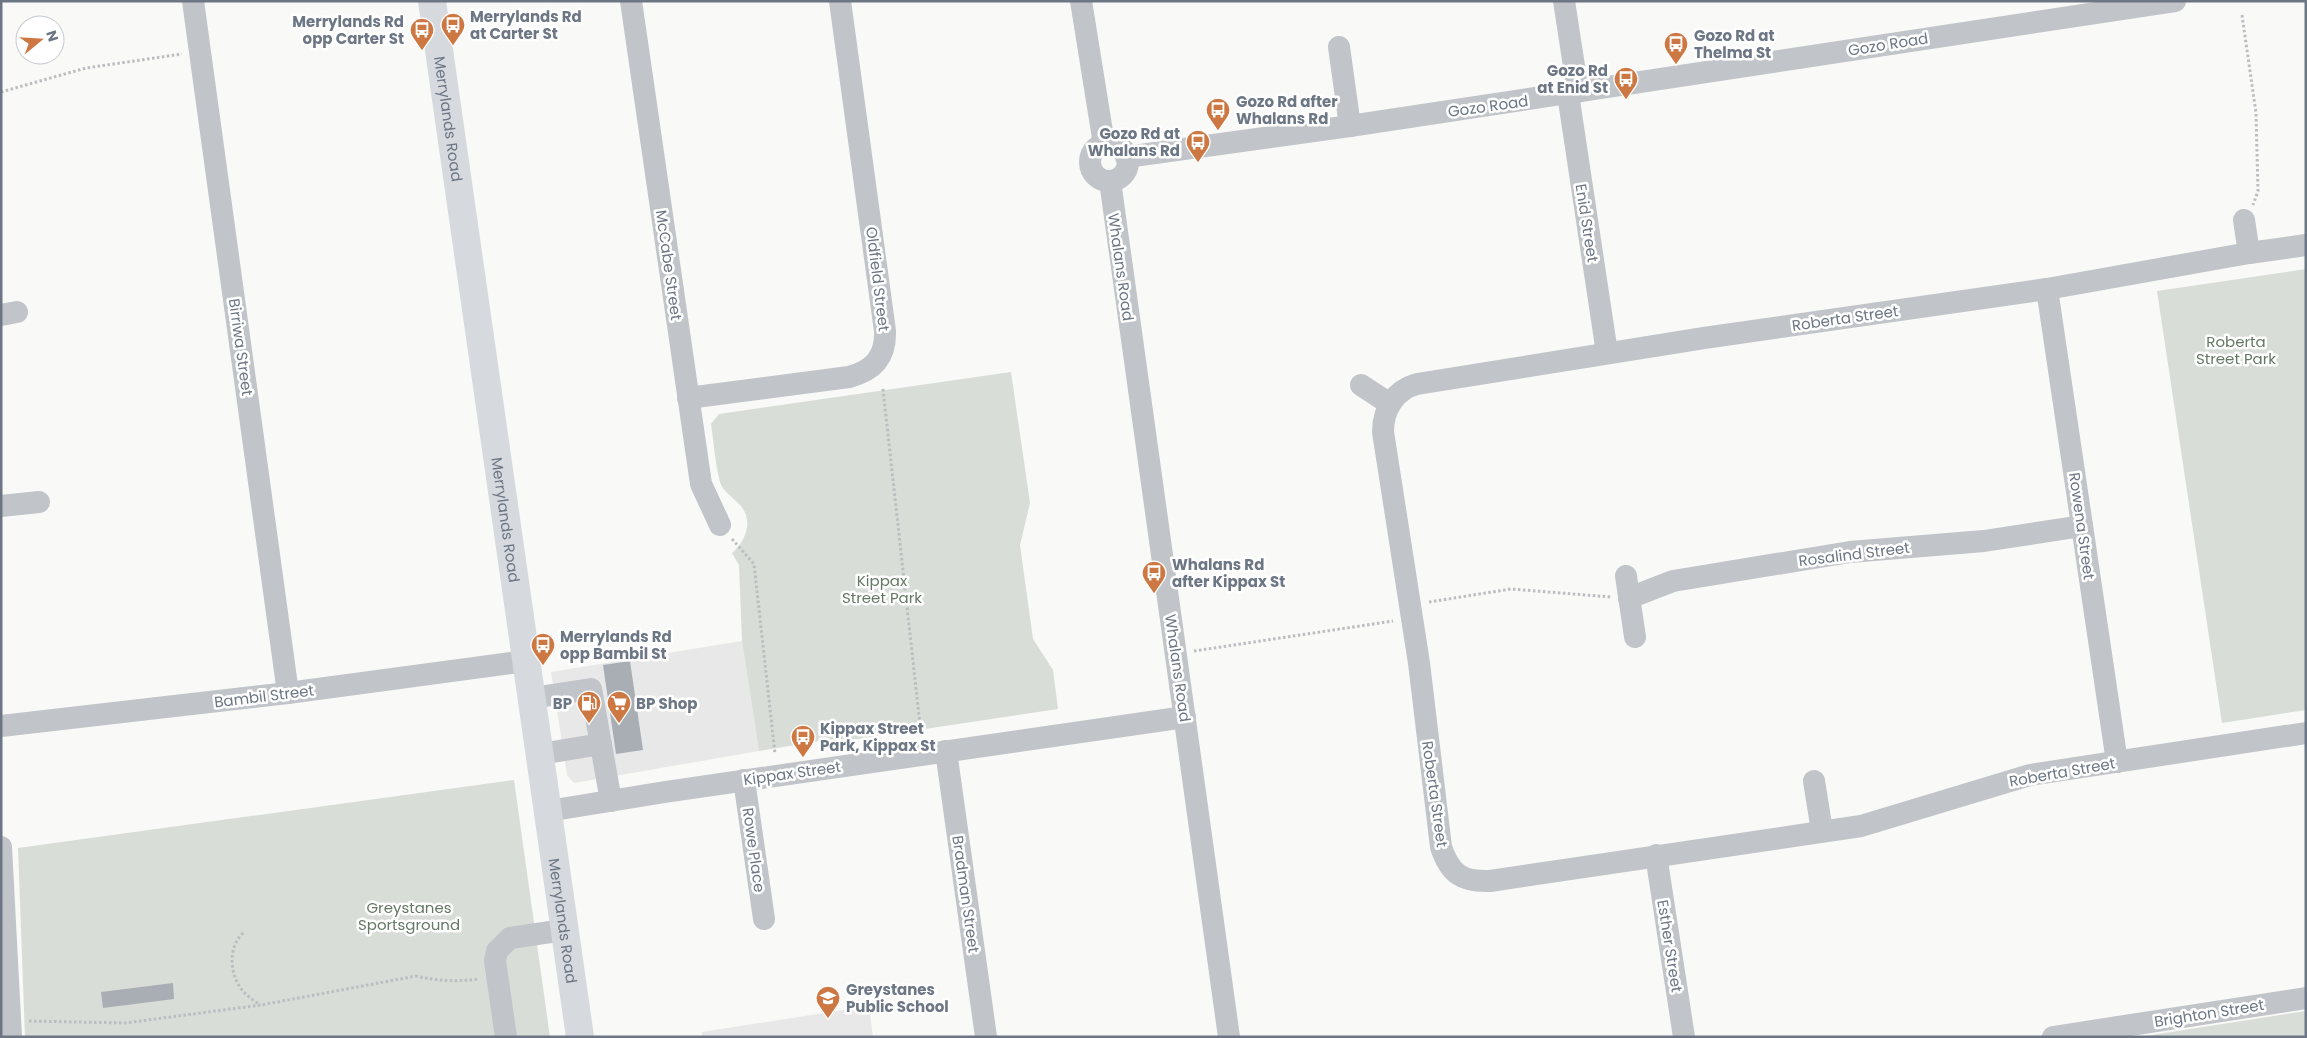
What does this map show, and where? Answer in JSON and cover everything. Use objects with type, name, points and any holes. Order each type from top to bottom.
[{"type":"main road","name":"Merrylands Road","points":[[432,1],[580,1037]]},
{"type":"street","name":"Birriwa Street","points":[[193,1],[288,693]]},
{"type":"street","name":"McCabe Street","points":[[631,1],[701,484],[720,525]]},
{"type":"street","name":"Oldfield Street","points":[[688,398],[849,377],[868,370],[883,352],[886,342],[886,331],[840,1]]},
{"type":"street","points":[[1081,1],[1104,144]]},
{"type":"street","name":"Enid Street","points":[[1564,1],[1573,93],[1607,353]]},
{"type":"street","name":"Gozo Road","points":[[1126,156],[1350,126],[2175,1]]},
{"type":"street","points":[[1339,47],[1350,126]]},
{"type":"street","points":[[1104,144],[1117,145],[1126,156],[1127,165],[1124,174],[1110,181],[1096,176],[1090,164],[1092,153],[1104,144]]},
{"type":"street","name":"Whalans Road","points":[[1110,181],[1229,1037]]},
{"type":"street","points":[[2244,220],[2249,253]]},
{"type":"street","name":"Roberta Street","points":[[2306,245],[2249,253],[2047,289],[1607,353],[1417,384],[1400,392],[1390,404],[1384,416],[1383,432],[1419,663],[1441,847],[1450,866],[1461,878],[1469,881],[1490,881],[1870,824],[2030,775],[2306,732]]},
{"type":"street","name":"Rowena Street","points":[[2047,289],[2117,762]]},
{"type":"street","points":[[1361,385],[1390,404]]},
{"type":"street","points":[[1,506],[39,502]]},
{"type":"street","name":"Rosalind Street","points":[[1629,598],[1673,581],[1850,552],[1984,541],[2082,526]]},
{"type":"street","points":[[1626,576],[1635,637]]},
{"type":"street","name":"Bambil Street","points":[[1,726],[288,693],[526,661]]},
{"type":"street","points":[[532,698],[591,689],[611,800]]},
{"type":"street","name":"Kippax Street","points":[[548,811],[744,780],[1185,717]]},
{"type":"street","points":[[540,754],[601,744]]},
{"type":"street","name":"Bradman Street","points":[[946,751],[986,1037]]},
{"type":"street","name":"Rowe Place","points":[[744,780],[764,919]]},
{"type":"street","points":[[1814,781],[1822,830]]},
{"type":"street","points":[[1,847],[11,1030]]},
{"type":"street","name":"Esther Street","points":[[1656,855],[1684,1037]]},
{"type":"street","points":[[506,1037],[495,961],[497,951],[510,938],[564,930]]},
{"type":"street","name":"Brighton Street","points":[[2053,1037],[2306,998]]},
{"type":"path","points":[[2242,15],[2256,113],[2258,192],[2244,220]]},
{"type":"path","points":[[1,92],[86,68],[200,51]]},
{"type":"path","points":[[883,388],[920,734]]},
{"type":"path","points":[[720,525],[754,564],[775,754]]},
{"type":"path","points":[[243,933],[233,949],[232,965],[234,976],[240,987],[250,998],[261,1005]]},
{"type":"path","points":[[11,1030],[38,1020],[125,1022],[261,1005],[416,976],[439,981],[459,982],[497,976]]},
{"type":"shaded area","points":[[742,641],[759,751],[574,783],[567,775],[551,672]]},
{"type":"shaded area","name":"Greystanes Public School","points":[[869,1006],[873,1037],[702,1037],[702,1032]]},
{"type":"green space","name":"Roberta Street Park","points":[[2306,269],[2306,710],[2222,723],[2157,291]]},
{"type":"green space","name":"Kippax Street Park","points":[[1011,372],[1030,503],[1020,545],[1033,639],[1053,670],[1058,709],[831,743],[831,739],[759,751],[742,641],[739,565],[732,553],[741,543],[744,536],[747,517],[740,505],[721,486],[711,424],[719,414]]},
{"type":"green space","name":"Greystanes Sportsground","points":[[514,780],[550,1037],[25,1037],[18,848]]},
{"type":"green space","points":[[2306,1011],[2306,1037],[2139,1037]]},
{"type":"building","points":[[630,661],[643,750],[616,754],[603,665]]},
{"type":"building","points":[[173,983],[174,999],[103,1008],[101,992]]},
{"type":"place","name":"Merrylands Rd at Carter St","points":[[453,46]]},
{"type":"place","name":"Merrylands Rd opp Carter St","points":[[422,51]]},
{"type":"place","name":"Gozo Rd at Thelma St","points":[[1676,65]]},
{"type":"place","name":"Gozo Rd at Enid St","points":[[1626,100]]},
{"type":"place","name":"Gozo Rd after Whalans Rd","points":[[1218,131]]},
{"type":"place","name":"Gozo Rd at Whalans Rd","points":[[1198,163]]},
{"type":"place","name":"Whalans Rd after Kippax St","points":[[1154,594]]},
{"type":"place","name":"Merrylands Rd opp Bambil St","points":[[543,666]]},
{"type":"place","name":"BP","points":[[589,724]]},
{"type":"place","name":"BP Shop","points":[[619,724]]},
{"type":"place","name":"Kippax Street Park, Kippax St","points":[[803,758]]},
{"type":"place","name":"Greystanes Public School","points":[[828,1019]]}]
